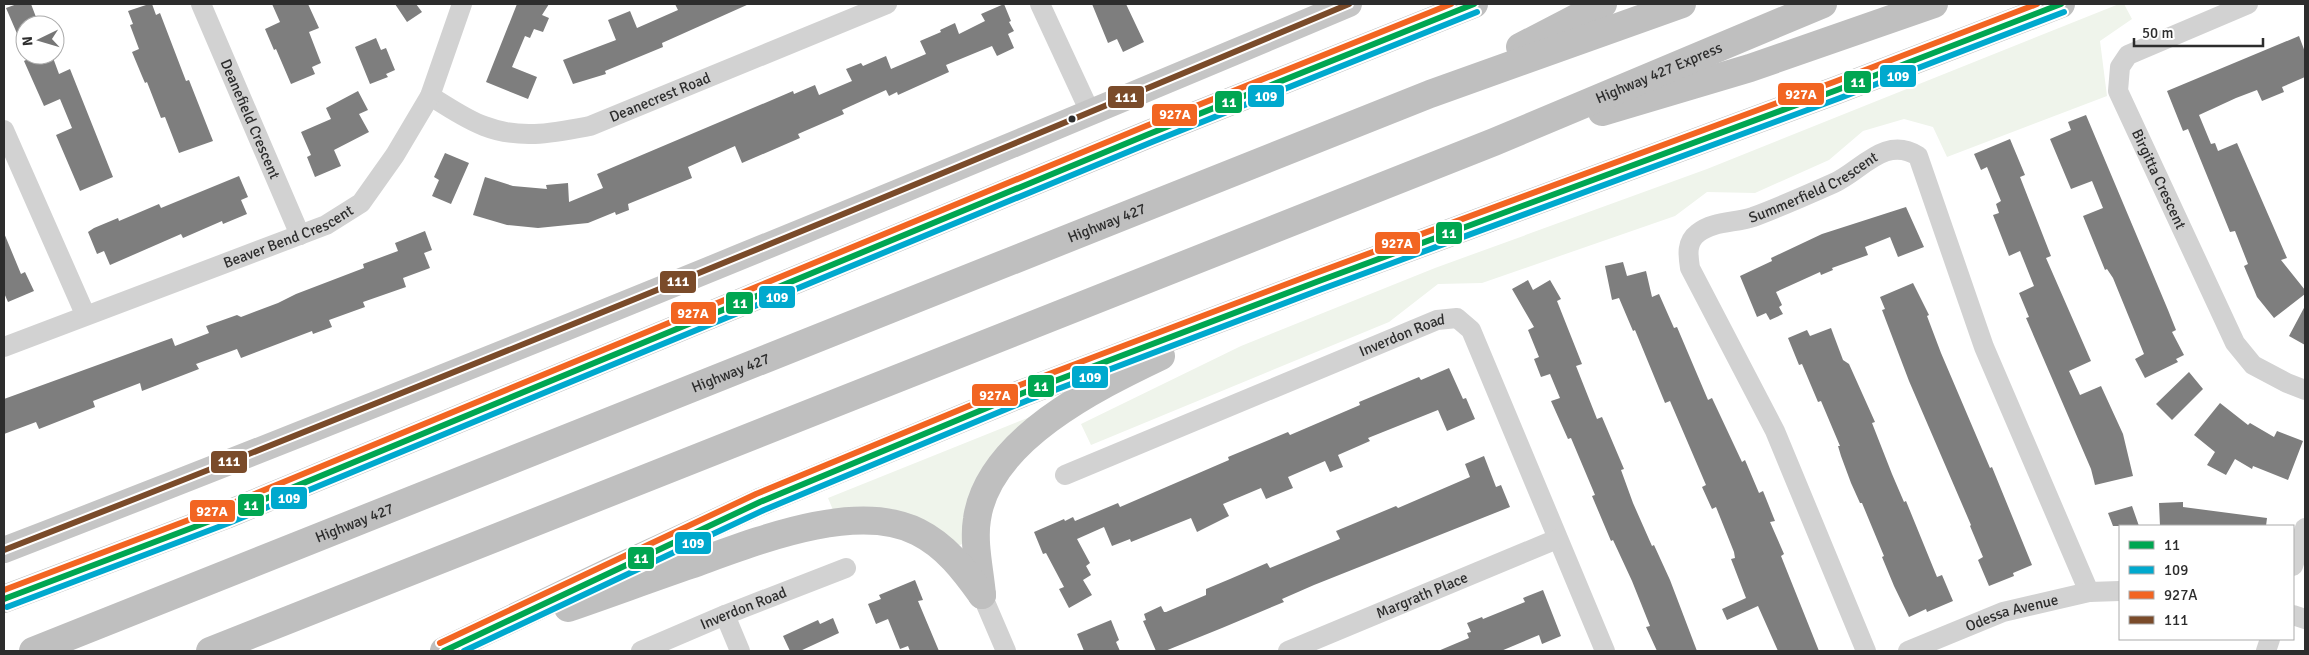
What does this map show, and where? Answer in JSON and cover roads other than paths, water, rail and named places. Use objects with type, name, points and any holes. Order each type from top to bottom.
[{"type":"highway","points":[[4,599],[226,515],[1149,134],[1474,4]]},
{"type":"highway","points":[[1430,94],[1603,4]]},
{"type":"highway","points":[[1430,94],[1682,4]]},
{"type":"highway","name":"Highway 427 Express","points":[[1494,142],[1823,4]]},
{"type":"highway","points":[[210,651],[1494,142],[1678,91],[1934,4]]},
{"type":"highway","points":[[446,651],[618,567],[760,502],[1042,386],[1319,281],[1828,94],[2062,4]]},
{"type":"highway","name":"Highway 427","points":[[33,651],[1430,94]]},
{"type":"highway","points":[[982,595],[977,524],[982,498],[992,477],[1010,452],[1054,416],[1107,384],[1156,358],[1319,281]]},
{"type":"highway","points":[[446,651],[780,533],[867,520],[907,528],[948,552],[982,595]]},
{"type":"main road","points":[[4,550],[353,414],[1349,4]]},
{"type":"street","name":"Deanefield Crescent","points":[[202,4],[300,235]]},
{"type":"street","name":"Beaver Bend Crescent","points":[[4,347],[85,314],[326,225],[361,203],[395,155],[430,96],[462,4]]},
{"type":"street","name":"Deanecrest Road","points":[[430,96],[482,126],[510,134],[546,135],[590,126],[887,4]]},
{"type":"street","points":[[1040,4],[1090,112]]},
{"type":"street","name":"Birgitta Crescent","points":[[2248,4],[2128,55],[2120,66],[2118,90],[2235,343],[2253,365],[2305,390]]},
{"type":"street","points":[[4,130],[85,314]]},
{"type":"street","name":"Summerfield Crescent","points":[[1866,651],[1774,431],[1690,268],[1688,254],[1690,241],[1703,230],[1751,218],[1836,182],[1854,172],[1869,158],[1884,152],[1899,149],[1910,151],[1918,156],[1984,348],[2089,592]]},
{"type":"street","name":"Inverdon Road","points":[[1065,475],[1437,320],[1456,318],[1471,330],[1605,651]]},
{"type":"street","points":[[2294,563],[2305,528]]},
{"type":"street","name":"Margrath Place","points":[[1288,651],[1557,539]]},
{"type":"street","name":"Inverdon Road","points":[[641,651],[725,615],[846,568]]},
{"type":"street","name":"Odessa Avenue","points":[[1908,651],[2003,612],[2089,592],[2119,591]]},
{"type":"street","points":[[982,595],[1006,651]]},
{"type":"street","points":[[725,615],[740,651]]}]
